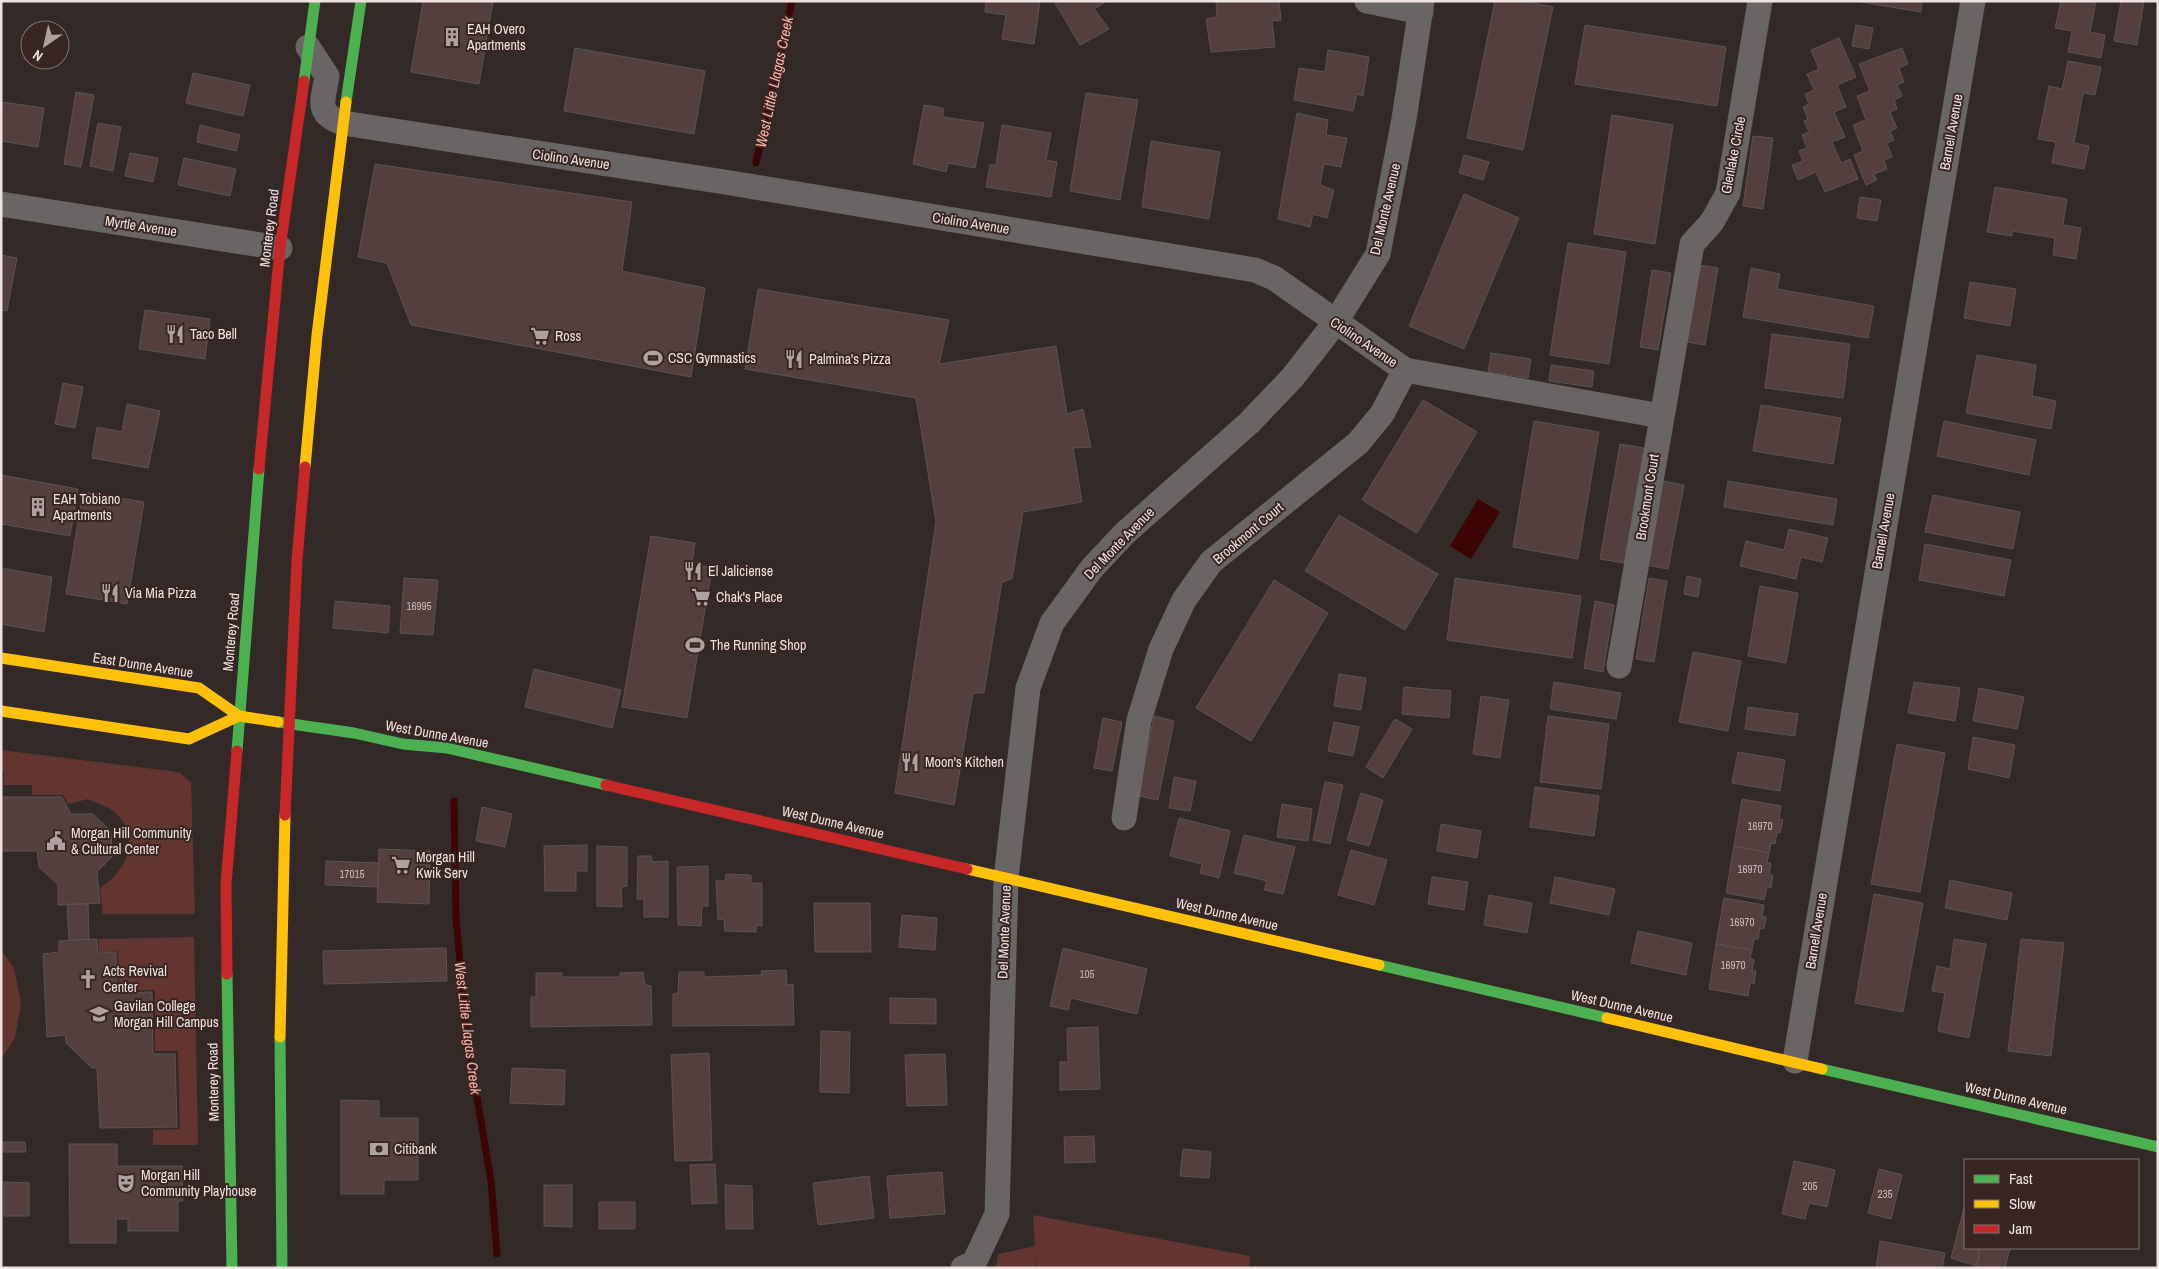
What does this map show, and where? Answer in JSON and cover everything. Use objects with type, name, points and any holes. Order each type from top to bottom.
[{"type":"main road","name":"Monterey Road","points":[[232,1268],[225,927],[226,884],[280,248],[315,1]]},
{"type":"main road","points":[[282,1268],[280,991],[288,723],[304,475],[317,335],[343,123],[361,1]]},
{"type":"main road","name":"East Dunne Avenue","points":[[1,658],[199,688],[239,716]]},
{"type":"main road","points":[[1,711],[189,739],[239,716]]},
{"type":"main road","name":"West Dunne Avenue","points":[[239,716],[354,733],[402,744],[447,748],[2158,1147]]},
{"type":"street","name":"Del Monte Avenue","points":[[968,1265],[997,1214],[1006,878],[1028,688],[1052,623],[1092,568],[1125,533],[1249,423],[1292,378],[1335,323],[1378,254],[1404,119],[1422,7],[1367,1]]},
{"type":"street","name":"Glenlake Circle","points":[[1661,416],[1692,244],[1712,222],[1728,193],[1760,1]]},
{"type":"street","name":"Barnell Avenue","points":[[1794,1061],[1973,1]]},
{"type":"street","name":"Ciolino Avenue","points":[[308,47],[327,76],[323,106],[325,114],[330,119],[343,123],[731,183],[1255,270],[1274,278],[1335,323],[1405,370],[1661,416]]},
{"type":"street","name":"Myrtle Avenue","points":[[1,204],[280,248]]},
{"type":"street","name":"Brookmont Court","points":[[1124,818],[1138,720],[1160,648],[1184,600],[1211,562],[1358,443],[1382,414],[1405,370]]},
{"type":"street","name":"Brookmont Court","points":[[1619,666],[1661,416]]},
{"type":"shaded area","points":[[1478,499],[1500,512],[1471,559],[1450,546]]},
{"type":"shaded area","points":[[1,750],[170,771],[180,773],[191,782],[195,914],[103,914],[100,888],[118,872],[128,852],[127,830],[122,820],[110,809],[88,799],[68,804],[63,795],[32,795],[32,785],[4,785],[4,772],[1,772]]},
{"type":"shaded area","points":[[194,937],[198,1145],[153,1145],[153,1130],[180,1129],[178,1051],[155,1051],[155,990],[119,991],[118,951],[99,951],[99,939]]},
{"type":"shaded area","points":[[1,950],[14,968],[21,1003],[15,1038],[1,1059]]},
{"type":"shaded area","points":[[1033,1215],[1250,1256],[1250,1268],[1036,1268],[1035,1254],[1035,1268],[996,1268],[998,1254],[1035,1246]]},
{"type":"building","name":"EAH Overo Apartments","points":[[423,1],[493,1],[479,84],[411,72]]},
{"type":"building","points":[[986,1],[1040,1],[1034,44],[1002,39],[1006,15],[985,12]]},
{"type":"building","points":[[1054,1],[1107,1],[1094,9],[1109,29],[1080,45]]},
{"type":"building","points":[[1216,1],[1279,1],[1281,20],[1272,21],[1275,47],[1211,52],[1206,19],[1217,17]]},
{"type":"building","points":[[1495,1],[1524,1],[1553,7],[1523,150],[1467,138]]},
{"type":"building","points":[[1855,1],[1922,1],[1921,12]]},
{"type":"building","points":[[2061,1],[2096,1],[2090,32],[2105,35],[2101,58],[2068,52],[2072,31],[2055,28]]},
{"type":"building","points":[[2121,1],[2144,1],[2137,45],[2114,41]]},
{"type":"building","points":[[1585,25],[1726,47],[1717,106],[1575,84]]},
{"type":"building","points":[[1856,25],[1873,28],[1869,49],[1852,46]]},
{"type":"building","points":[[1839,38],[1856,77],[1837,85],[1846,107],[1834,112],[1845,137],[1832,142],[1841,163],[1850,159],[1858,179],[1825,192],[1816,172],[1798,180],[1792,165],[1803,161],[1799,151],[1807,148],[1802,135],[1809,132],[1804,121],[1808,119],[1803,107],[1809,104],[1805,94],[1814,90],[1807,74],[1819,69],[1811,50]]},
{"type":"building","points":[[575,48],[705,71],[694,134],[564,111]]},
{"type":"building","points":[[1902,48],[1908,64],[1899,68],[1904,82],[1897,85],[1902,96],[1894,100],[1897,109],[1890,112],[1897,128],[1890,131],[1894,140],[1887,143],[1892,157],[1884,160],[1887,169],[1874,174],[1877,180],[1866,185],[1854,155],[1863,151],[1853,125],[1866,120],[1857,96],[1870,91],[1859,64]]},
{"type":"building","points":[[1328,50],[1369,57],[1363,96],[1357,94],[1353,111],[1294,100],[1299,68],[1325,72]]},
{"type":"building","points":[[2068,61],[2101,67],[2095,95],[2083,93],[2074,143],[2089,146],[2084,169],[2052,163],[2056,142],[2038,139],[2049,86],[2062,89]]},
{"type":"building","points":[[193,73],[250,85],[243,116],[186,103]]},
{"type":"building","points":[[76,92],[94,95],[81,167],[64,164]]},
{"type":"building","points":[[1086,93],[1138,100],[1120,200],[1070,191]]},
{"type":"building","points":[[2,102],[44,108],[38,147],[1,141]]},
{"type":"building","points":[[924,105],[943,108],[943,117],[984,123],[975,168],[948,163],[946,172],[913,164]]},
{"type":"building","points":[[1297,113],[1328,120],[1326,135],[1347,138],[1341,167],[1324,164],[1320,185],[1334,190],[1327,218],[1313,214],[1310,227],[1278,219]]},
{"type":"building","points":[[1612,115],[1673,125],[1655,244],[1594,234]]},
{"type":"building","points":[[98,123],[121,127],[113,171],[90,166]]},
{"type":"building","points":[[200,125],[240,135],[236,151],[197,142]]},
{"type":"building","points":[[1002,125],[1051,133],[1046,160],[1057,162],[1051,197],[986,187],[990,165],[996,165]]},
{"type":"building","points":[[1753,136],[1773,138],[1763,209],[1743,206]]},
{"type":"building","points":[[1151,141],[1220,152],[1209,219],[1142,207]]},
{"type":"building","points":[[130,153],[158,158],[153,182],[125,176]]},
{"type":"building","points":[[1464,155],[1489,162],[1483,180],[1459,173]]},
{"type":"building","points":[[184,158],[236,169],[230,196],[178,185]]},
{"type":"building","points":[[375,164],[632,202],[622,271],[705,288],[691,377],[411,325],[387,263],[358,257]]},
{"type":"building","points":[[1995,187],[2067,199],[2063,225],[2081,228],[2076,259],[2053,255],[2055,238],[2012,231],[2012,236],[1987,232]]},
{"type":"building","points":[[1464,194],[1519,218],[1464,349],[1409,326]]},
{"type":"building","points":[[1860,197],[1881,200],[1877,221],[1857,218]]},
{"type":"building","points":[[1568,243],[1626,252],[1609,364],[1550,355]]},
{"type":"building","points":[[1,255],[17,258],[7,311],[1,310]]},
{"type":"building","points":[[1699,265],[1718,268],[1705,345],[1687,342]]},
{"type":"building","points":[[1751,268],[1780,274],[1777,289],[1874,306],[1868,338],[1743,317]]},
{"type":"building","points":[[1652,270],[1671,273],[1658,350],[1640,347]]},
{"type":"building","points":[[1970,282],[2016,289],[2010,326],[1964,318]]},
{"type":"building","points":[[758,289],[949,320],[939,364],[1056,346],[1067,414],[1083,409],[1091,447],[1073,448],[1082,502],[1023,512],[1012,579],[1002,582],[984,693],[973,693],[954,805],[895,793],[936,522],[916,398],[745,369]]},
{"type":"building","name":"Taco Bell","points":[[145,310],[210,319],[205,359],[139,349]]},
{"type":"building","points":[[1772,334],[1850,344],[1843,398],[1765,388]]},
{"type":"building","points":[[1491,353],[1531,359],[1528,378],[1488,372]]},
{"type":"building","points":[[1977,355],[2036,365],[2032,396],[2056,401],[2051,429],[1966,413]]},
{"type":"building","points":[[1551,365],[1594,371],[1592,387],[1549,381]]},
{"type":"building","points":[[63,383],[83,387],[75,428],[55,424]]},
{"type":"building","points":[[1423,400],[1477,432],[1417,533],[1362,500]]},
{"type":"building","points":[[127,404],[160,411],[148,468],[92,458],[97,427],[122,432]]},
{"type":"building","points":[[1761,405],[1841,418],[1833,464],[1753,451]]},
{"type":"building","points":[[1534,421],[1599,432],[1578,559],[1513,547]]},
{"type":"building","points":[[1944,421],[2036,440],[2029,475],[1937,456]]},
{"type":"building","points":[[1620,444],[1644,448],[1624,563],[1600,559]]},
{"type":"building","name":"EAH Tobiano Apartments","points":[[1,475],[78,489],[70,536],[1,524]]},
{"type":"building","points":[[1663,481],[1684,485],[1668,569],[1646,565]]},
{"type":"building","points":[[1728,481],[1837,499],[1833,525],[1724,507]]},
{"type":"building","points":[[83,492],[144,502],[127,604],[66,594]]},
{"type":"building","points":[[1933,495],[2020,512],[2013,549],[1925,532]]},
{"type":"building","points":[[1339,515],[1438,574],[1405,630],[1305,571]]},
{"type":"building","points":[[1789,529],[1828,538],[1822,562],[1801,557],[1796,579],[1740,566],[1746,541],[1784,550]]},
{"type":"building","points":[[651,536],[695,543],[692,564],[712,568],[687,718],[622,707]]},
{"type":"building","points":[[1925,544],[2011,560],[2004,596],[1919,580]]},
{"type":"building","points":[[1,568],[52,577],[44,632],[1,624]]},
{"type":"building","points":[[1687,576],[1701,579],[1698,597],[1684,594]]},
{"type":"building","points":[[404,578],[438,580],[433,635],[400,633]]},
{"type":"building","points":[[1455,578],[1581,596],[1572,658],[1447,640]]},
{"type":"building","points":[[1649,578],[1667,581],[1654,662],[1636,659]]},
{"type":"building","points":[[1274,580],[1328,613],[1251,741],[1196,708]]},
{"type":"building","points":[[1760,586],[1798,593],[1786,663],[1748,656]]},
{"type":"building","points":[[335,601],[390,606],[388,633],[333,628]]},
{"type":"building","points":[[1595,601],[1614,605],[1603,672],[1584,668]]},
{"type":"building","points":[[1693,652],[1741,661],[1728,731],[1679,722]]},
{"type":"building","points":[[534,669],[621,690],[612,728],[525,707]]},
{"type":"building","points":[[1339,674],[1366,678],[1361,710],[1334,706]]},
{"type":"building","points":[[1554,682],[1621,693],[1616,719],[1550,709]]},
{"type":"building","points":[[1914,682],[1960,688],[1955,721],[1908,713]]},
{"type":"building","points":[[1404,687],[1451,691],[1449,718],[1402,714]]},
{"type":"building","points":[[1979,688],[2024,697],[2017,729],[1973,721]]},
{"type":"building","points":[[1481,696],[1509,700],[1500,758],[1473,754]]},
{"type":"building","points":[[1748,707],[1798,714],[1795,736],[1745,729]]},
{"type":"building","points":[[1154,716],[1174,721],[1158,800],[1138,796]]},
{"type":"building","points":[[1548,716],[1609,724],[1601,789],[1540,782]]},
{"type":"building","points":[[1103,718],[1122,722],[1112,771],[1094,768]]},
{"type":"building","points":[[1395,719],[1412,729],[1383,778],[1366,767]]},
{"type":"building","points":[[1334,722],[1359,727],[1353,756],[1328,751]]},
{"type":"building","points":[[1973,737],[2015,745],[2009,778],[1968,769]]},
{"type":"building","points":[[1897,744],[1945,753],[1920,892],[1871,884]]},
{"type":"building","points":[[1738,752],[1785,760],[1780,791],[1732,783]]},
{"type":"building","points":[[1174,777],[1196,781],[1190,811],[1169,808]]},
{"type":"building","points":[[1325,782],[1343,785],[1330,844],[1313,840]]},
{"type":"building","points":[[1535,787],[1599,796],[1594,836],[1530,827]]},
{"type":"building","points":[[1361,793],[1383,800],[1369,846],[1347,840]]},
{"type":"building","name":"Morgan Hill Community & Cultural Center","points":[[1,797],[62,797],[71,814],[93,814],[111,831],[112,857],[97,872],[100,903],[58,905],[58,885],[39,867],[37,851],[1,851]]},
{"type":"building","points":[[1742,799],[1781,806],[1779,819],[1783,820],[1780,833],[1777,832],[1775,844],[1771,843],[1769,853],[1734,846]]},
{"type":"building","points":[[1282,804],[1312,809],[1308,841],[1277,837]]},
{"type":"building","points":[[482,807],[512,814],[505,847],[476,841]]},
{"type":"building","points":[[1179,818],[1230,831],[1219,878],[1200,873],[1202,864],[1170,856]]},
{"type":"building","points":[[1441,824],[1481,831],[1477,858],[1437,851]]},
{"type":"building","points":[[1244,835],[1295,847],[1283,894],[1264,890],[1267,881],[1234,873]]},
{"type":"building","points":[[587,845],[587,871],[576,871],[576,891],[545,891],[544,846]]},
{"type":"building","points":[[597,846],[627,847],[627,886],[621,887],[622,907],[597,906]]},
{"type":"building","points":[[1734,846],[1769,853],[1767,863],[1771,863],[1769,875],[1773,875],[1771,888],[1767,887],[1764,900],[1726,893]]},
{"type":"building","points":[[379,849],[430,851],[429,904],[377,902]]},
{"type":"building","points":[[1351,850],[1387,860],[1374,905],[1338,895]]},
{"type":"building","points":[[638,856],[651,856],[652,862],[668,861],[668,917],[644,917],[644,899],[637,899]]},
{"type":"building","name":"Morgan Hill Kwik Serv","points":[[326,861],[379,863],[378,887],[325,885]]},
{"type":"building","points":[[708,866],[708,906],[702,906],[701,926],[678,925],[677,867]]},
{"type":"building","points":[[726,874],[751,875],[751,883],[762,883],[762,926],[756,925],[756,932],[725,931],[724,919],[718,920],[716,881],[725,881]]},
{"type":"building","points":[[1432,877],[1468,882],[1464,910],[1428,904]]},
{"type":"building","points":[[1555,877],[1615,889],[1609,915],[1550,903]]},
{"type":"building","points":[[1950,880],[2012,893],[2007,920],[1945,908]]},
{"type":"building","points":[[1874,894],[1923,903],[1903,1012],[1855,1003]]},
{"type":"building","points":[[1489,895],[1532,903],[1527,933],[1484,925]]},
{"type":"building","points":[[1724,898],[1764,905],[1762,916],[1766,917],[1764,929],[1760,928],[1758,939],[1754,939],[1752,950],[1716,944]]},
{"type":"building","points":[[814,903],[870,903],[871,952],[815,952]]},
{"type":"building","points":[[67,904],[88,904],[89,939],[69,940]]},
{"type":"building","points":[[902,915],[937,918],[935,950],[899,947]]},
{"type":"building","points":[[1638,931],[1692,943],[1686,975],[1631,963]]},
{"type":"building","name":"Gavilan College Morgan Hill Campus","points":[[97,939],[98,952],[116,952],[117,993],[152,992],[153,1054],[175,1054],[177,1127],[100,1128],[97,1068],[92,1068],[66,1043],[65,1035],[47,1037],[43,954],[59,952],[59,941]]},
{"type":"building","points":[[1954,939],[1986,944],[1969,1038],[1938,1031],[1945,993],[1932,991],[1937,966],[1950,969]]},
{"type":"building","points":[[2021,939],[2064,943],[2051,1056],[2008,1051]]},
{"type":"building","points":[[1716,944],[1752,950],[1750,959],[1754,960],[1752,971],[1756,971],[1754,984],[1750,983],[1748,996],[1709,989]]},
{"type":"building","points":[[446,948],[447,981],[324,984],[323,951]]},
{"type":"building","points":[[1063,948],[1147,969],[1137,1014],[1071,998],[1068,1010],[1050,1006]]},
{"type":"building","points":[[786,970],[787,985],[793,984],[794,1025],[673,1026],[673,994],[678,993],[679,972],[704,972],[704,977],[762,975],[761,971]]},
{"type":"building","points":[[643,972],[645,985],[651,986],[652,1025],[531,1027],[531,997],[536,997],[536,973],[562,973],[562,977],[620,977],[620,973]]},
{"type":"building","points":[[890,998],[936,999],[936,1024],[890,1023]]},
{"type":"building","points":[[1098,1027],[1100,1089],[1060,1090],[1060,1062],[1068,1062],[1067,1028]]},
{"type":"building","points":[[821,1031],[850,1032],[849,1093],[820,1092]]},
{"type":"building","points":[[709,1053],[712,1160],[675,1161],[671,1055]]},
{"type":"building","points":[[945,1054],[947,1105],[907,1106],[905,1055]]},
{"type":"building","points":[[512,1068],[565,1070],[564,1105],[510,1103]]},
{"type":"building","name":"Citibank","points":[[341,1100],[379,1101],[379,1118],[418,1118],[418,1180],[384,1180],[384,1194],[341,1194]]},
{"type":"building","points":[[1094,1136],[1095,1162],[1065,1163],[1064,1137]]},
{"type":"building","points":[[3,1142],[25,1142],[26,1152],[3,1152]]},
{"type":"building","name":"Morgan Hill Community Playhouse","points":[[69,1144],[117,1144],[117,1166],[182,1166],[183,1201],[178,1201],[178,1231],[128,1231],[128,1219],[116,1219],[116,1243],[70,1243]]},
{"type":"building","points":[[1183,1149],[1211,1152],[1209,1178],[1180,1176]]},
{"type":"building","points":[[1794,1161],[1835,1170],[1827,1207],[1809,1203],[1805,1219],[1782,1214]]},
{"type":"building","points":[[715,1164],[717,1203],[692,1204],[690,1165]]},
{"type":"building","points":[[1879,1169],[1902,1175],[1891,1219],[1868,1213]]},
{"type":"building","points":[[942,1172],[945,1214],[890,1218],[887,1176]]},
{"type":"building","points":[[869,1176],[874,1218],[818,1225],[813,1183]]},
{"type":"building","points":[[4,1182],[29,1183],[29,1216],[4,1216]]},
{"type":"building","points":[[544,1185],[572,1185],[572,1227],[544,1226]]},
{"type":"building","points":[[725,1185],[752,1186],[753,1229],[726,1229]]},
{"type":"building","points":[[599,1202],[635,1202],[635,1229],[599,1229]]},
{"type":"building","points":[[1964,1208],[1964,1249],[1980,1249],[1976,1266],[1951,1258]]},
{"type":"building","points":[[1880,1241],[1945,1253],[1942,1268],[1876,1268]]},
{"type":"building","points":[[1980,1249],[2010,1249],[2005,1268],[1977,1268]]},
{"type":"waterway","name":"West Little Llagas Creek","points":[[756,163],[792,1]]},
{"type":"waterway","name":"West Little Llagas Creek","points":[[454,801],[456,918],[466,1031],[491,1181],[497,1254]]},
{"type":"traffic: fast","points":[[304,81],[315,1]]},
{"type":"traffic: fast","points":[[346,102],[361,1]]},
{"type":"traffic: fast","points":[[237,751],[259,469]]},
{"type":"traffic: fast","points":[[278,722],[354,733],[403,744],[447,748],[606,785]]},
{"type":"traffic: fast","points":[[1379,965],[1607,1018]]},
{"type":"traffic: fast","points":[[227,974],[232,1268]]},
{"type":"traffic: fast","points":[[280,1037],[282,1268]]},
{"type":"traffic: fast","points":[[1822,1069],[2158,1147]]},
{"type":"traffic: slow","points":[[305,467],[317,335],[346,102]]},
{"type":"traffic: slow","points":[[1,658],[199,688],[239,716],[278,722]]},
{"type":"traffic: slow","points":[[1,711],[189,739],[239,716]]},
{"type":"traffic: slow","points":[[280,1037],[285,815]]},
{"type":"traffic: slow","points":[[967,869],[1379,965]]},
{"type":"traffic: slow","points":[[1607,1018],[1822,1069]]},
{"type":"traffic: jam","points":[[259,469],[280,248],[304,81]]},
{"type":"traffic: jam","points":[[285,815],[297,560],[305,467]]},
{"type":"traffic: jam","points":[[227,974],[226,884],[237,751]]},
{"type":"traffic: jam","points":[[606,785],[967,869]]},
{"type":"place","name":"EAH Overo Apartments","points":[[452,37]]},
{"type":"place","name":"Taco Bell","points":[[175,334]]},
{"type":"place","name":"Ross","points":[[540,336]]},
{"type":"place","name":"CSC Gymnastics","points":[[653,358]]},
{"type":"place","name":"Palmina's Pizza","points":[[794,359]]},
{"type":"place","name":"EAH Tobiano Apartments","points":[[38,507]]},
{"type":"place","name":"El Jaliciense","points":[[693,571]]},
{"type":"place","name":"Via Mia Pizza","points":[[110,593]]},
{"type":"place","name":"Chak's Place","points":[[701,597]]},
{"type":"place","name":"The Running Shop","points":[[695,645]]},
{"type":"place","name":"Moon's Kitchen","points":[[910,762]]},
{"type":"place","name":"Morgan Hill Community & Cultural Center","points":[[56,841]]},
{"type":"place","name":"Morgan Hill Kwik Serv","points":[[401,865]]},
{"type":"place","name":"Acts Revival Center","points":[[88,979]]},
{"type":"place","name":"Gavilan College Morgan Hill Campus","points":[[99,1014]]},
{"type":"place","name":"Citibank","points":[[379,1149]]},
{"type":"place","name":"Morgan Hill Community Playhouse","points":[[126,1183]]}]
